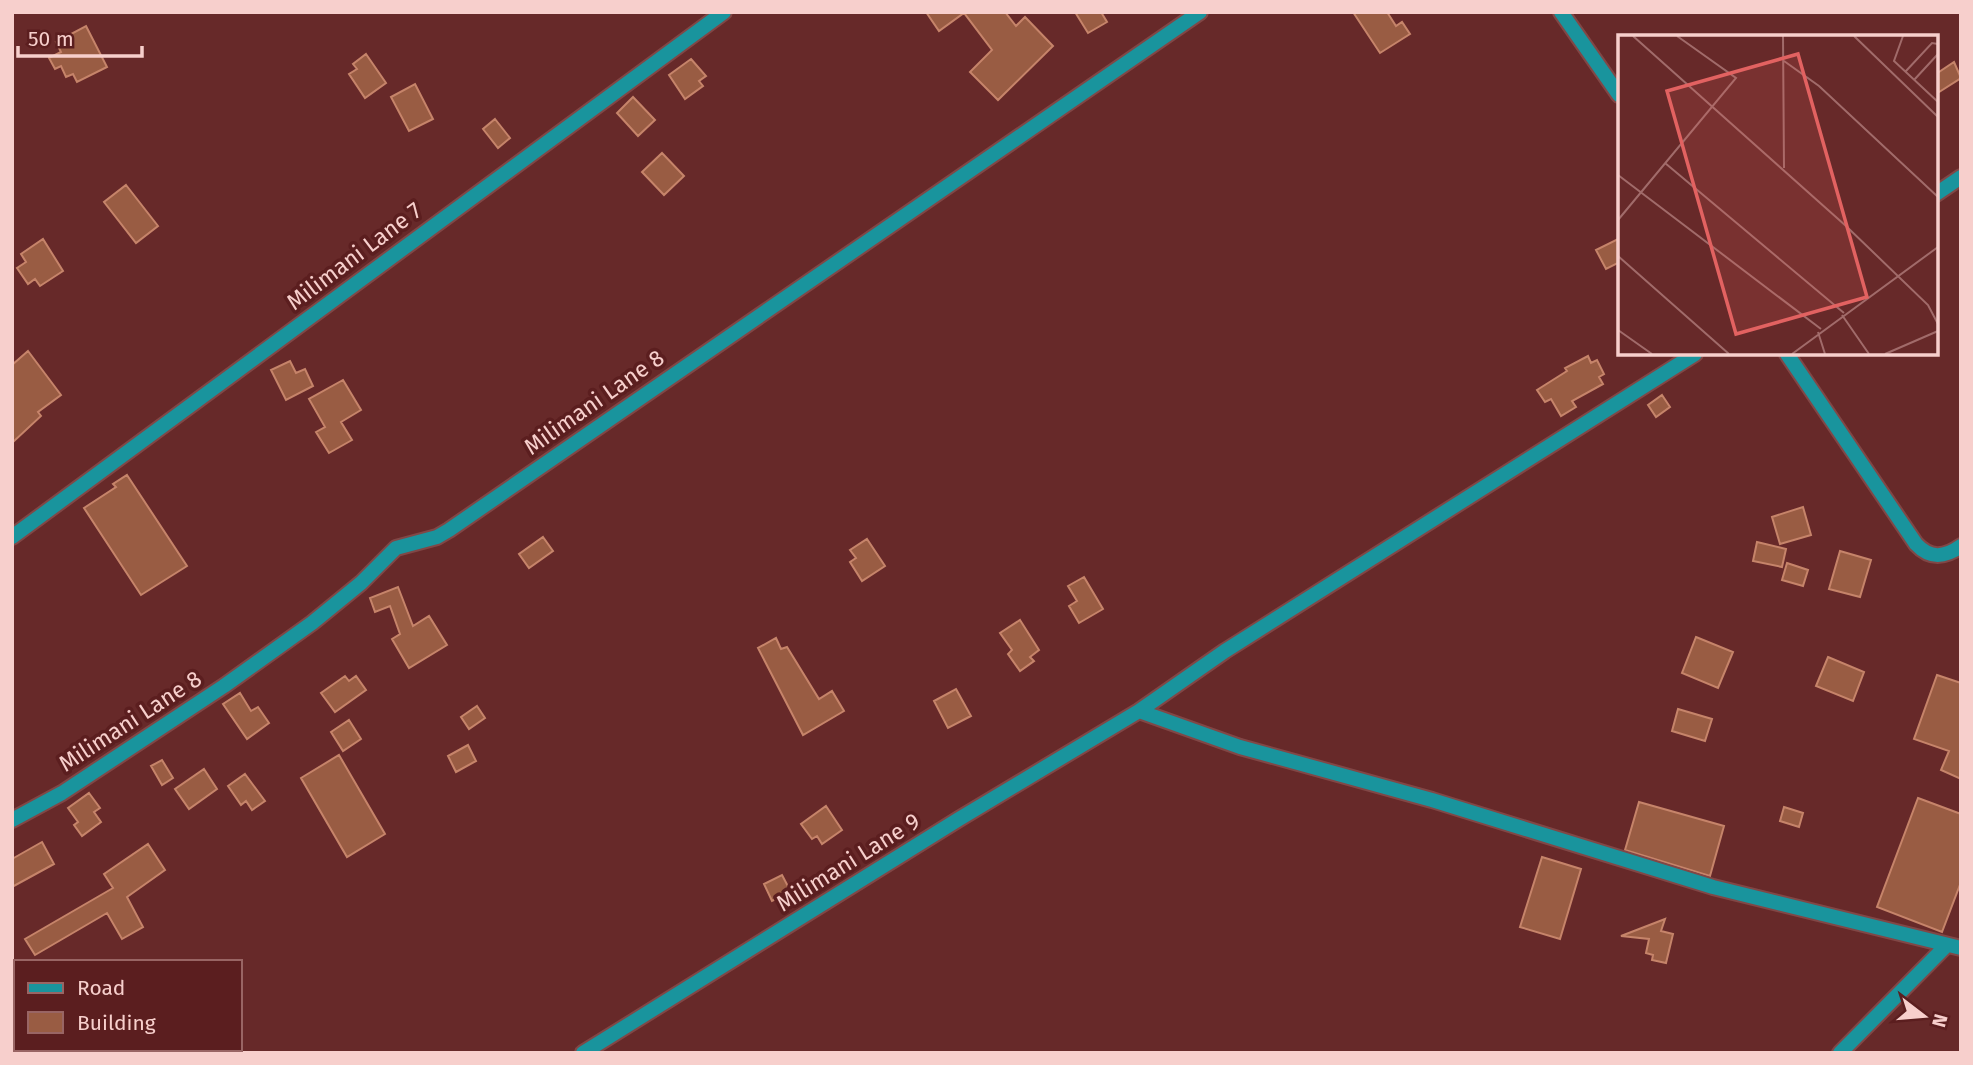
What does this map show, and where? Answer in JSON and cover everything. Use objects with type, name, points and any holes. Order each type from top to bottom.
[{"type":"street","name":"Milimani Lane 7","points":[[12,537],[724,12]]},
{"type":"street","name":"Milimani Lane 8","points":[[12,820],[62,793],[224,687],[312,623],[361,583],[396,548],[437,537],[449,530],[1200,12]]},
{"type":"street","points":[[1562,12],[1618,94]]},
{"type":"street","points":[[1938,193],[1961,177]]},
{"type":"street","name":"Milimani Lane 9","points":[[583,1053],[959,818],[1139,711],[1225,652],[1693,355]]},
{"type":"street","points":[[1788,355],[1924,553],[1936,556],[1961,546]]},
{"type":"street","points":[[1139,711],[1240,747],[1432,800],[1713,887],[1954,946]]},
{"type":"street","points":[[1840,1053],[1954,946]]},
{"type":"building","points":[[926,12],[1005,12],[1016,26],[1025,17],[1053,46],[998,100],[970,72],[992,50],[964,13],[939,31]]},
{"type":"building","points":[[1075,12],[1101,12],[1107,22],[1088,33]]},
{"type":"building","points":[[1353,12],[1387,12],[1396,26],[1402,22],[1410,34],[1380,53]]},
{"type":"building","points":[[86,26],[107,67],[77,82],[73,74],[66,77],[61,66],[55,69],[49,58],[61,52],[56,42]]},
{"type":"building","points":[[366,54],[386,83],[365,98],[349,74],[357,69],[353,64]]},
{"type":"building","points":[[691,59],[706,76],[699,81],[703,86],[685,99],[669,75]]},
{"type":"building","points":[[1954,62],[1961,78],[1938,93],[1938,73]]},
{"type":"building","points":[[415,84],[433,119],[409,131],[391,97]]},
{"type":"building","points":[[633,97],[655,120],[638,136],[617,113]]},
{"type":"building","points":[[495,119],[510,138],[498,148],[483,129]]},
{"type":"building","points":[[662,153],[684,176],[664,195],[642,172]]},
{"type":"building","points":[[126,185],[158,226],[136,243],[104,202]]},
{"type":"building","points":[[43,239],[63,271],[40,286],[35,279],[28,284],[17,268],[26,262],[21,254]]},
{"type":"building","points":[[1618,239],[1618,263],[1606,269],[1596,250]]},
{"type":"building","points":[[28,351],[61,395],[38,412],[41,416],[12,443],[12,365]]},
{"type":"building","points":[[1588,356],[1591,363],[1597,360],[1604,374],[1599,377],[1603,384],[1572,401],[1576,407],[1561,416],[1551,399],[1545,402],[1537,390],[1567,371],[1565,368]]},
{"type":"building","points":[[290,361],[296,373],[305,369],[313,386],[286,400],[271,370]]},
{"type":"building","points":[[343,380],[361,410],[341,422],[352,440],[329,453],[316,432],[325,427],[309,399]]},
{"type":"building","points":[[1662,395],[1670,407],[1656,417],[1648,405]]},
{"type":"building","points":[[127,475],[187,566],[141,595],[84,508],[116,487],[113,484]]},
{"type":"building","points":[[1803,507],[1811,535],[1780,544],[1772,517]]},
{"type":"building","points":[[543,537],[553,551],[529,568],[519,554]]},
{"type":"building","points":[[867,539],[885,566],[862,581],[850,562],[856,558],[850,550]]},
{"type":"building","points":[[1757,542],[1786,549],[1782,567],[1753,561]]},
{"type":"building","points":[[1840,551],[1871,560],[1860,597],[1829,589]]},
{"type":"building","points":[[1787,563],[1808,570],[1803,586],[1782,580]]},
{"type":"building","points":[[1084,577],[1103,609],[1079,623],[1069,606],[1077,601],[1068,586]]},
{"type":"building","points":[[398,587],[413,626],[429,616],[447,645],[409,668],[392,639],[400,634],[390,606],[375,612],[370,598]]},
{"type":"building","points":[[1020,620],[1039,650],[1030,657],[1034,661],[1020,671],[1008,654],[1012,650],[1000,633]]},
{"type":"building","points":[[1696,637],[1733,652],[1718,688],[1682,673]]},
{"type":"building","points":[[776,638],[781,649],[787,647],[819,699],[832,691],[844,711],[803,735],[758,648]]},
{"type":"building","points":[[1828,657],[1864,672],[1853,701],[1816,686]]},
{"type":"building","points":[[1937,675],[1961,683],[1961,779],[1941,770],[1949,751],[1914,739]]},
{"type":"building","points":[[345,676],[349,681],[356,676],[366,690],[335,712],[321,693]]},
{"type":"building","points":[[956,689],[971,716],[948,728],[934,701]]},
{"type":"building","points":[[240,693],[251,711],[258,707],[269,723],[247,739],[223,704]]},
{"type":"building","points":[[477,706],[485,718],[469,729],[461,717]]},
{"type":"building","points":[[1678,709],[1712,719],[1705,741],[1672,731]]},
{"type":"building","points":[[349,720],[361,739],[343,751],[331,732]]},
{"type":"building","points":[[468,745],[476,761],[456,772],[448,756]]},
{"type":"building","points":[[339,755],[385,834],[347,857],[301,778]]},
{"type":"building","points":[[162,760],[173,778],[162,785],[151,766]]},
{"type":"building","points":[[204,769],[217,789],[189,809],[175,789]]},
{"type":"building","points":[[245,774],[265,801],[252,810],[246,801],[241,805],[228,786]]},
{"type":"building","points":[[89,793],[100,808],[94,812],[101,822],[82,836],[74,825],[78,822],[68,808]]},
{"type":"building","points":[[1918,798],[1961,814],[1961,882],[1942,932],[1877,907]]},
{"type":"building","points":[[1639,802],[1724,826],[1710,876],[1625,850]]},
{"type":"building","points":[[826,806],[842,830],[822,844],[817,836],[812,839],[801,824]]},
{"type":"building","points":[[1784,807],[1803,813],[1799,827],[1780,821]]},
{"type":"building","points":[[42,842],[54,864],[12,887],[12,859]]},
{"type":"building","points":[[148,844],[165,870],[127,897],[143,927],[122,939],[107,913],[35,955],[25,939],[113,888],[104,874]]},
{"type":"building","points":[[1542,857],[1581,869],[1560,939],[1520,927]]},
{"type":"building","points":[[782,875],[791,892],[772,901],[764,884]]},
{"type":"building","points":[[1665,919],[1661,931],[1673,934],[1666,963],[1652,960],[1653,955],[1646,953],[1649,939],[1621,936]]}]
